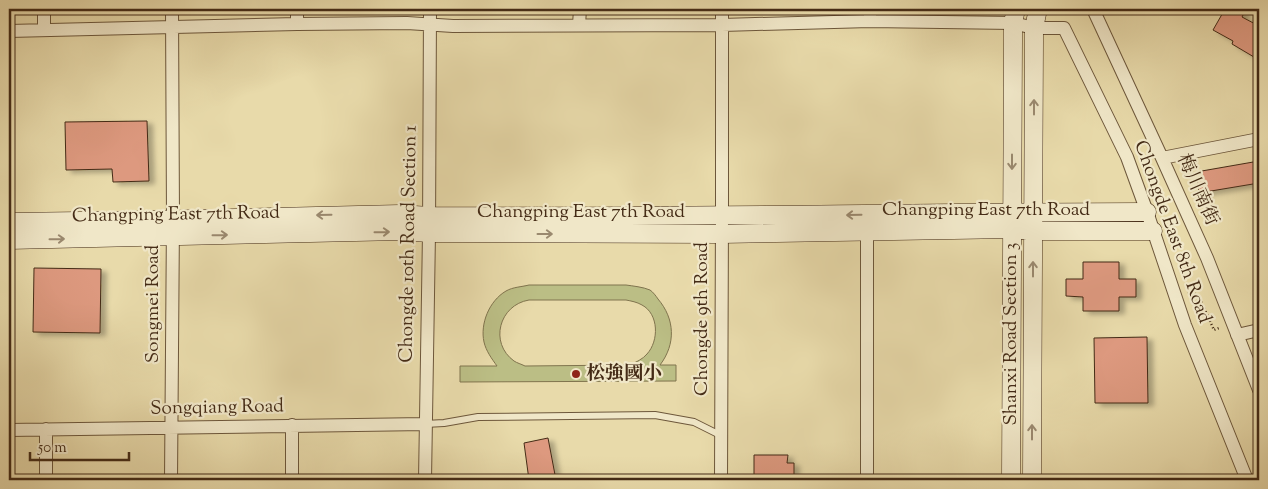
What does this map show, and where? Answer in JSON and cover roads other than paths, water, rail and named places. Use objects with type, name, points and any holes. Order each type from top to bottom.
[{"type":"street","points":[[44,9],[44,30]]},
{"type":"street","name":"Songmei Road","points":[[171,480],[172,9]]},
{"type":"street","points":[[296,24],[297,9]]},
{"type":"street","name":"Chongde 10th Road Section 1","points":[[425,480],[430,9]]},
{"type":"street","points":[[579,25],[580,9]]},
{"type":"street","name":"Chongde 9th Road","points":[[721,480],[722,9]]},
{"type":"street","name":"Shanxi Road Section 3","points":[[1032,480],[1034,28],[1038,9]]},
{"type":"street","name":"梅川南街","points":[[1093,9],[1206,258],[1259,390]]},
{"type":"street","points":[[9,31],[407,23],[453,26],[722,25],[870,15],[1014,16],[1034,28]]},
{"type":"street","name":"Shanxi Road Section 3","points":[[1011,480],[1014,16]]},
{"type":"street","name":"Chongde East 8th Road","points":[[1034,28],[1064,28],[1127,157],[1186,326],[1247,480]]},
{"type":"street","points":[[1162,158],[1259,139]]},
{"type":"street","name":"Changping East 7th Road","points":[[429,225],[721,234],[866,231],[1012,221],[1033,212],[1147,212]]},
{"type":"street","name":"Changping East 7th Road","points":[[9,222],[172,228],[400,231],[429,225],[722,216],[1012,221],[1033,231],[1153,231]]},
{"type":"street","name":"Changping East 7th Road","points":[[9,240],[172,228]]},
{"type":"street","points":[[866,231],[866,480]]},
{"type":"street","points":[[1237,335],[1259,330]]},
{"type":"street","name":"Songqiang Road","points":[[9,430],[426,424]]},
{"type":"street","points":[[292,426],[292,480]]},
{"type":"street","points":[[46,429],[46,480]]},
{"type":"lane","points":[[426,424],[444,424],[478,417],[655,415],[694,422],[720,436]]},
{"type":"waterway","points":[[1255,391],[1259,402]]},
{"type":"place","name":"松強國小","points":[[576,374]]}]
